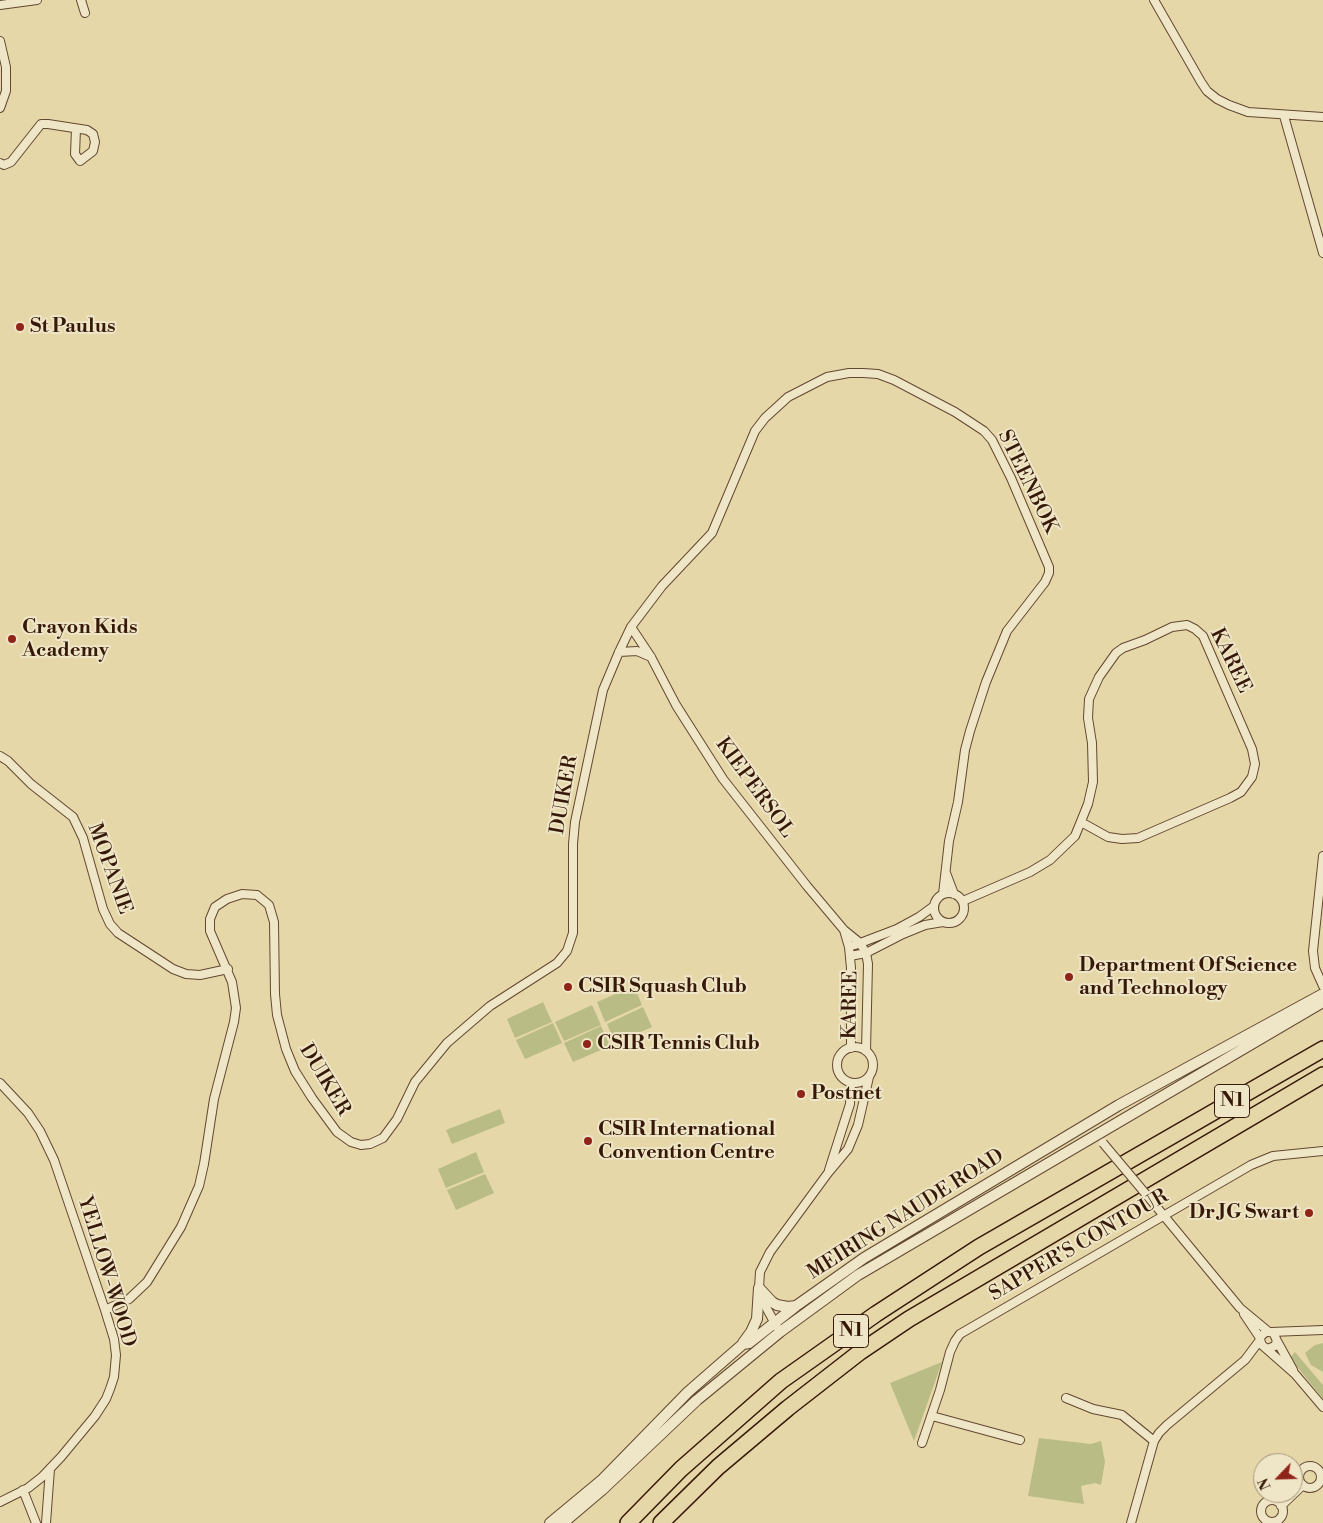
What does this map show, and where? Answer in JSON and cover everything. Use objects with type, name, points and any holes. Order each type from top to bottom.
[{"type":"highway","name":"N1","points":[[628,1523],[681,1469],[781,1381],[876,1314],[979,1247],[1323,1049]]},
{"type":"highway","name":"N1","points":[[661,1523],[718,1467],[780,1414],[868,1347],[996,1268],[1323,1076]]},
{"type":"street","points":[[0,5],[37,0]]},
{"type":"street","points":[[81,0],[85,12]]},
{"type":"street","points":[[1154,0],[1201,82],[1217,99],[1248,112],[1284,116],[1323,117]]},
{"type":"street","points":[[0,41],[6,67],[6,91],[0,108]]},
{"type":"street","points":[[1284,116],[1323,253]]},
{"type":"street","points":[[0,163],[4,165],[12,162],[41,124],[76,129]]},
{"type":"street","name":"STEENBOK","points":[[631,627],[662,586],[712,533],[755,431],[788,397],[827,377],[849,373],[878,374],[894,380],[955,412],[984,431],[992,440],[1011,478],[1048,562],[1049,574],[1045,582],[1007,631],[986,682],[965,750],[958,802],[948,841],[945,871]]},
{"type":"street","name":"KAREE","points":[[962,902],[1030,872],[1050,860],[1075,836],[1088,804],[1093,782],[1088,699],[1099,677],[1116,653],[1123,648],[1179,625],[1187,625],[1196,629],[1203,636],[1252,749],[1255,764],[1252,777],[1240,792],[1230,798],[1138,838],[1122,839],[1108,837],[1081,822]]},
{"type":"street","name":"DUIKER","points":[[105,1310],[129,1299],[147,1282],[181,1227],[197,1192],[204,1164],[214,1099],[236,1008],[235,993],[228,970],[210,931],[211,914],[216,905],[232,896],[242,894],[257,895],[265,901],[272,912],[274,922],[277,1015],[286,1049],[295,1070],[312,1098],[337,1132],[351,1142],[361,1145],[370,1144],[383,1138],[397,1119],[415,1082],[447,1043],[490,1006],[557,963],[568,951],[573,933],[573,844],[575,822],[603,690],[631,627]]},
{"type":"street","name":"KIEPERSOL","points":[[631,627],[651,657],[676,705],[724,779],[807,886],[844,930]]},
{"type":"street","points":[[619,652],[638,651],[651,657]]},
{"type":"street","name":"MOPANIE","points":[[0,756],[8,760],[31,784],[73,817],[83,838],[103,909],[110,924],[118,933],[173,969],[186,974],[200,975],[228,970]]},
{"type":"street","points":[[1323,856],[1313,951],[1315,968],[1323,986]]},
{"type":"street","points":[[945,871],[954,894],[962,902],[964,908],[961,917],[951,923],[944,922],[936,915],[934,906],[942,894],[945,871]]},
{"type":"street","points":[[942,894],[954,894]]},
{"type":"street","name":"KAREE","points":[[849,947],[897,928],[919,917],[934,906]]},
{"type":"street","name":"KAREE","points":[[866,1051],[868,964],[866,953],[903,934],[944,922]]},
{"type":"street","points":[[844,930],[860,943],[866,953],[850,956]]},
{"type":"street","name":"KAREE","points":[[844,930],[850,956],[852,1048]]},
{"type":"street","name":"MEIRING NAUDE ROAD","points":[[563,1523],[602,1490],[777,1327],[796,1306],[864,1258],[1089,1123],[1323,994]]},
{"type":"street","name":"MEIRING NAUDE ROAD","points":[[550,1523],[603,1479],[688,1392],[742,1344],[748,1343],[777,1327],[858,1275],[1101,1138],[1323,1002]]},
{"type":"street","points":[[742,1344],[751,1332],[757,1319],[759,1277],[765,1260],[828,1173],[848,1149],[858,1125],[872,1071],[872,1058],[866,1051],[859,1048],[852,1048],[842,1054],[838,1065],[839,1073],[844,1079],[851,1083],[861,1082],[869,1077]]},
{"type":"street","name":"YELLOW-WOOD","points":[[0,1083],[28,1113],[40,1131],[51,1154],[105,1310],[114,1339],[116,1356],[114,1377],[100,1409],[50,1469],[35,1483],[0,1502]]},
{"type":"street","points":[[828,1173],[850,1104],[851,1083]]},
{"type":"street","points":[[845,1122],[858,1125]]},
{"type":"street","points":[[1089,1123],[1240,1308],[1262,1345],[1295,1374],[1323,1407]]},
{"type":"street","name":"SAPPER'S CONTOUR","points":[[922,1443],[932,1416],[950,1352],[960,1334],[1163,1215],[1263,1159],[1287,1154],[1323,1151]]},
{"type":"street","points":[[759,1288],[777,1305],[796,1306]]},
{"type":"street","points":[[759,1288],[764,1303],[777,1327]]},
{"type":"street","points":[[1240,1308],[1276,1337],[1295,1374]]},
{"type":"street","points":[[1245,1360],[1263,1334],[1283,1331],[1323,1330]]},
{"type":"street","points":[[1131,1523],[1154,1442],[1164,1428],[1245,1360],[1267,1348],[1272,1348],[1277,1341],[1298,1331]]},
{"type":"street","points":[[1066,1398],[1093,1408],[1122,1415],[1154,1442]]},
{"type":"street","points":[[932,1416],[1020,1440]]},
{"type":"street","points":[[1303,1470],[1306,1468],[1320,1467],[1321,1478],[1318,1485],[1313,1488],[1303,1483]]},
{"type":"street","points":[[46,1523],[50,1469]]},
{"type":"street","points":[[23,1490],[36,1523]]},
{"type":"street","points":[[1268,1501],[1279,1504],[1282,1512],[1277,1522],[1264,1519],[1261,1509],[1268,1501]]},
{"type":"green space","name":"CSIR Tennis Club","points":[[634,986],[642,1005],[605,1022],[597,1002]]},
{"type":"green space","name":"CSIR Tennis Club","points":[[543,1002],[552,1022],[515,1038],[507,1019]]},
{"type":"green space","name":"CSIR Tennis Club","points":[[592,1005],[601,1025],[564,1041],[555,1022]]},
{"type":"green space","name":"CSIR Tennis Club","points":[[643,1007],[652,1027],[615,1043],[607,1024]]},
{"type":"green space","name":"CSIR Tennis Club","points":[[553,1023],[562,1043],[525,1059],[516,1040]]},
{"type":"green space","name":"CSIR Tennis Club","points":[[601,1026],[610,1046],[573,1062],[564,1043]]},
{"type":"green space","points":[[500,1109],[505,1123],[452,1144],[446,1130]]},
{"type":"green space","points":[[476,1152],[484,1172],[446,1188],[438,1169]]},
{"type":"green space","points":[[485,1174],[494,1193],[456,1210],[447,1190]]},
{"type":"green space","points":[[1323,1343],[1323,1372],[1311,1365],[1305,1353],[1315,1345]]},
{"type":"green space","points":[[1295,1352],[1323,1385],[1323,1399],[1290,1358]]},
{"type":"green space","points":[[942,1362],[914,1441],[890,1383]]},
{"type":"green space","points":[[1039,1438],[1091,1444],[1101,1441],[1105,1462],[1101,1485],[1095,1483],[1081,1486],[1084,1504],[1028,1496]]},
{"type":"place","name":"St Paulus","points":[[20,327]]},
{"type":"place","name":"Crayon Kids Academy","points":[[12,639]]},
{"type":"place","name":"Department Of Science and Technology","points":[[1069,977]]},
{"type":"place","name":"CSIR Squash Club","points":[[568,987]]},
{"type":"place","name":"CSIR Tennis Club","points":[[587,1044]]},
{"type":"place","name":"Postnet","points":[[801,1094]]},
{"type":"place","name":"CSIR International Convention Centre","points":[[588,1141]]},
{"type":"place","name":"Dr JG Swart","points":[[1309,1213]]}]
